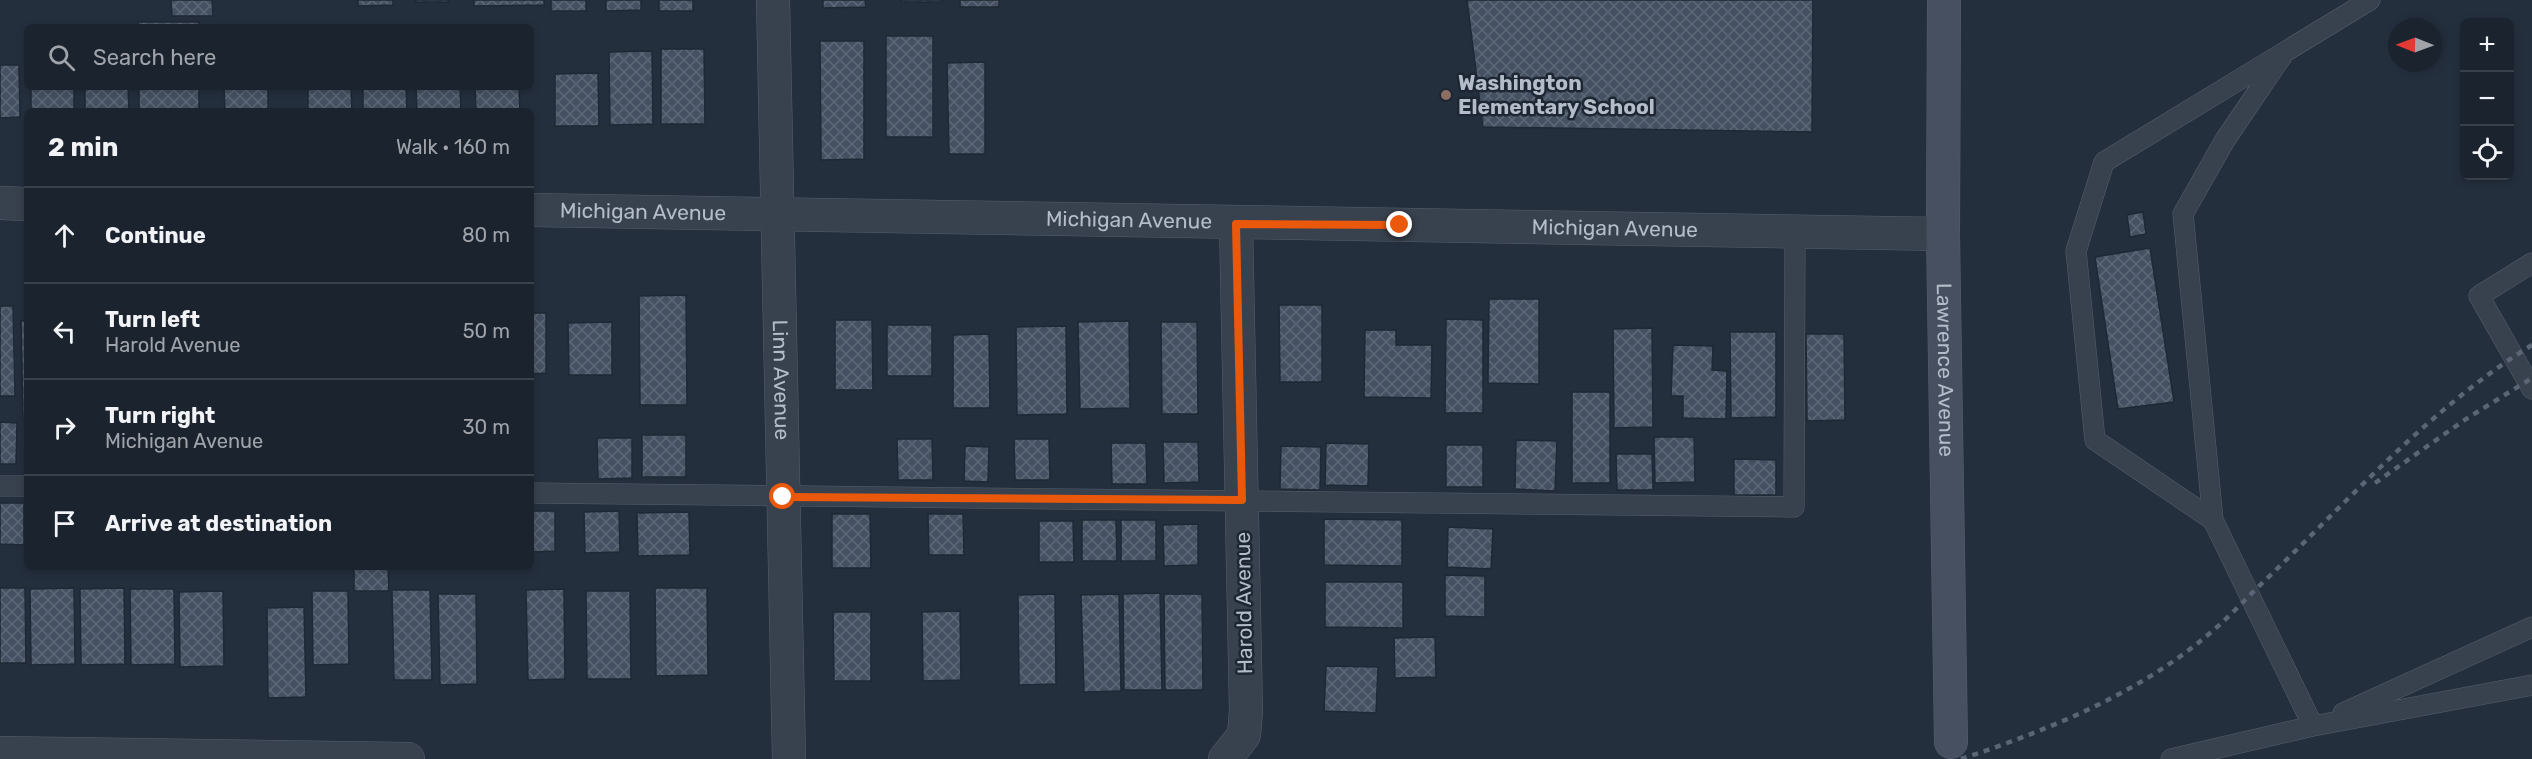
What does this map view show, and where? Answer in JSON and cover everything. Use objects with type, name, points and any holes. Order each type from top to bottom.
[{"type":"main road","name":"Lawrence Avenue","points":[[1944,0],[1942,234],[1951,742]]},
{"type":"street","name":"Linn Avenue","points":[[773,0],[789,759]]},
{"type":"street","points":[[0,203],[24,204]]},
{"type":"street","name":"Michigan Avenue","points":[[534,210],[1236,224],[1942,234]]},
{"type":"street","name":"Harold Avenue","points":[[1225,759],[1244,735],[1246,711],[1236,224]]},
{"type":"street","points":[[0,753],[408,759]]},
{"type":"lane","points":[[2213,520],[2095,440],[2076,251],[2104,162],[2370,0]]},
{"type":"lane","points":[[2286,50],[2225,140],[2183,214],[2213,520],[2313,726]]},
{"type":"lane","points":[[534,493],[1794,507],[1795,231]]},
{"type":"lane","points":[[2532,263],[2479,296],[2532,389]]},
{"type":"lane","points":[[0,486],[24,486]]},
{"type":"lane","points":[[2313,726],[2532,627]]},
{"type":"lane","points":[[2171,759],[2313,726],[2532,685]]},
{"type":"building","points":[[171,0],[212,0],[213,16],[172,16]]},
{"type":"building","points":[[358,0],[393,0],[393,5],[358,6]]},
{"type":"building","points":[[415,0],[449,0],[449,2],[415,2]]},
{"type":"building","points":[[474,0],[544,0],[544,5],[474,6]]},
{"type":"building","points":[[551,0],[586,0],[586,11],[551,11]]},
{"type":"building","points":[[606,0],[641,0],[641,10],[606,11]]},
{"type":"building","points":[[659,0],[693,0],[693,11],[659,11]]},
{"type":"building","points":[[823,0],[865,0],[866,7],[823,8]]},
{"type":"building","points":[[901,0],[942,0],[942,2],[901,2]]},
{"type":"building","points":[[960,0],[999,0],[999,7],[960,7]]},
{"type":"building","points":[[1467,0],[1813,0],[1812,132],[1483,127]]},
{"type":"building","points":[[138,22],[199,22],[199,24],[138,24]]},
{"type":"building","points":[[886,36],[933,36],[933,137],[886,137]]},
{"type":"building","points":[[820,41],[864,41],[864,159],[821,160]]},
{"type":"building","points":[[661,49],[704,49],[705,124],[661,124]]},
{"type":"building","points":[[652,51],[653,124],[610,125],[609,52]]},
{"type":"building","points":[[985,62],[985,154],[949,154],[947,63]]},
{"type":"building","points":[[0,65],[19,65],[20,117],[0,118]]},
{"type":"building","points":[[598,73],[599,126],[555,126],[555,74]]},
{"type":"building","points":[[31,90],[74,90],[74,108],[31,108]]},
{"type":"building","points":[[85,90],[128,90],[129,108],[85,108]]},
{"type":"building","points":[[139,90],[199,90],[199,108],[139,108]]},
{"type":"building","points":[[224,90],[268,90],[268,108],[225,108]]},
{"type":"building","points":[[308,90],[351,90],[352,108],[308,108]]},
{"type":"building","points":[[363,90],[406,90],[407,108],[363,108]]},
{"type":"building","points":[[416,90],[460,90],[461,108],[417,108]]},
{"type":"building","points":[[475,90],[519,90],[520,108],[476,108]]},
{"type":"building","points":[[2143,212],[2146,234],[2130,237],[2127,215]]},
{"type":"building","points":[[2150,248],[2174,402],[2118,409],[2095,257]]},
{"type":"building","points":[[686,295],[687,405],[640,405],[639,296]]},
{"type":"building","points":[[1489,299],[1539,299],[1539,384],[1488,383]]},
{"type":"building","points":[[1279,305],[1322,305],[1322,382],[1280,382]]},
{"type":"building","points":[[0,306],[13,306],[15,396],[0,396]]},
{"type":"building","points":[[534,313],[546,313],[546,373],[534,374]]},
{"type":"building","points":[[1446,319],[1483,320],[1483,413],[1445,413]]},
{"type":"building","points":[[835,320],[872,320],[873,390],[835,390]]},
{"type":"building","points":[[21,321],[24,321],[23,420]]},
{"type":"building","points":[[1129,321],[1130,408],[1080,409],[1078,322]]},
{"type":"building","points":[[612,322],[612,375],[569,375],[568,323]]},
{"type":"building","points":[[1161,322],[1197,322],[1198,414],[1162,414]]},
{"type":"building","points":[[887,325],[932,325],[932,376],[887,376]]},
{"type":"building","points":[[1066,326],[1067,414],[1017,415],[1016,327]]},
{"type":"building","points":[[1652,328],[1653,427],[1614,428],[1613,329]]},
{"type":"building","points":[[1365,330],[1396,330],[1396,345],[1432,345],[1431,398],[1364,397]]},
{"type":"building","points":[[1730,332],[1776,332],[1776,417],[1731,418]]},
{"type":"building","points":[[989,334],[990,408],[953,408],[953,335]]},
{"type":"building","points":[[1806,334],[1844,334],[1845,420],[1807,421]]},
{"type":"building","points":[[1673,345],[1713,346],[1712,370],[1727,371],[1726,419],[1683,418],[1683,396],[1671,396]]},
{"type":"building","points":[[1572,392],[1610,392],[1610,483],[1572,483]]},
{"type":"building","points":[[0,422],[17,423],[16,464],[0,464]]},
{"type":"building","points":[[642,435],[686,435],[686,477],[642,477]]},
{"type":"building","points":[[1654,437],[1694,437],[1695,482],[1655,483]]},
{"type":"building","points":[[597,438],[632,438],[632,478],[598,479]]},
{"type":"building","points":[[897,439],[932,439],[933,480],[898,480]]},
{"type":"building","points":[[1014,439],[1049,439],[1050,480],[1015,480]]},
{"type":"building","points":[[1516,440],[1557,441],[1555,491],[1515,489]]},
{"type":"building","points":[[1163,442],[1198,442],[1199,482],[1164,483]]},
{"type":"building","points":[[1111,443],[1146,443],[1147,484],[1112,484]]},
{"type":"building","points":[[1326,443],[1369,444],[1368,486],[1325,485]]},
{"type":"building","points":[[1446,445],[1483,445],[1483,487],[1446,487]]},
{"type":"building","points":[[965,446],[989,447],[988,482],[964,481]]},
{"type":"building","points":[[1281,446],[1321,447],[1320,490],[1280,489]]},
{"type":"building","points":[[1616,454],[1652,454],[1653,490],[1617,490]]},
{"type":"building","points":[[1734,459],[1776,460],[1776,495],[1734,495]]},
{"type":"building","points":[[0,503],[24,503],[24,545],[0,544]]},
{"type":"building","points":[[534,511],[555,511],[555,551],[534,552]]},
{"type":"building","points":[[619,511],[620,552],[585,553],[584,512]]},
{"type":"building","points":[[689,512],[690,555],[638,556],[637,513]]},
{"type":"building","points":[[832,514],[870,514],[871,568],[832,568]]},
{"type":"building","points":[[928,514],[963,514],[964,555],[929,555]]},
{"type":"building","points":[[1324,519],[1402,520],[1402,566],[1324,565]]},
{"type":"building","points":[[1082,520],[1116,520],[1117,561],[1082,561]]},
{"type":"building","points":[[1121,520],[1156,520],[1156,561],[1121,561]]},
{"type":"building","points":[[1039,521],[1073,521],[1074,562],[1039,562]]},
{"type":"building","points":[[1198,524],[1198,565],[1164,566],[1163,525]]},
{"type":"building","points":[[1448,527],[1493,529],[1491,569],[1447,567]]},
{"type":"building","points":[[354,570],[388,570],[389,591],[354,591]]},
{"type":"building","points":[[1445,575],[1485,576],[1485,617],[1445,616]]},
{"type":"building","points":[[1325,582],[1403,582],[1403,628],[1325,627]]},
{"type":"building","points":[[0,588],[25,588],[26,663],[0,663]]},
{"type":"building","points":[[74,588],[75,664],[31,665],[30,589]]},
{"type":"building","points":[[124,588],[125,664],[81,665],[80,589]]},
{"type":"building","points":[[655,588],[707,588],[708,675],[656,676]]},
{"type":"building","points":[[130,589],[174,589],[175,664],[131,665]]},
{"type":"building","points":[[564,589],[565,679],[528,680],[526,590]]},
{"type":"building","points":[[392,590],[430,590],[432,680],[394,680]]},
{"type":"building","points":[[223,591],[224,666],[180,667],[179,592]]},
{"type":"building","points":[[312,591],[348,591],[349,664],[313,665]]},
{"type":"building","points":[[586,591],[630,591],[631,679],[587,679]]},
{"type":"building","points":[[1160,593],[1162,690],[1124,690],[1123,594]]},
{"type":"building","points":[[438,594],[476,594],[477,684],[440,685]]},
{"type":"building","points":[[1055,594],[1056,684],[1019,685],[1018,595]]},
{"type":"building","points":[[1119,594],[1121,691],[1084,692],[1081,595]]},
{"type":"building","points":[[1164,594],[1202,594],[1203,690],[1165,690]]},
{"type":"building","points":[[304,607],[306,697],[268,698],[267,608]]},
{"type":"building","points":[[960,611],[961,680],[923,681],[922,612]]},
{"type":"building","points":[[833,612],[871,612],[871,681],[834,681]]},
{"type":"building","points":[[1435,637],[1436,677],[1395,678],[1394,638]]},
{"type":"building","points":[[1326,666],[1378,667],[1376,713],[1324,711]]},
{"type":"railway","points":[[1961,759],[2088,710],[2177,659],[2225,620],[2422,428],[2494,371],[2532,345]]},
{"type":"railway","points":[[2375,483],[2466,419],[2532,378]]},
{"type":"place","name":"Washington Elementary School","points":[[1446,95]]},
{"type":"route","points":[[783,497],[1242,500],[1236,224],[1400,225]]}]
